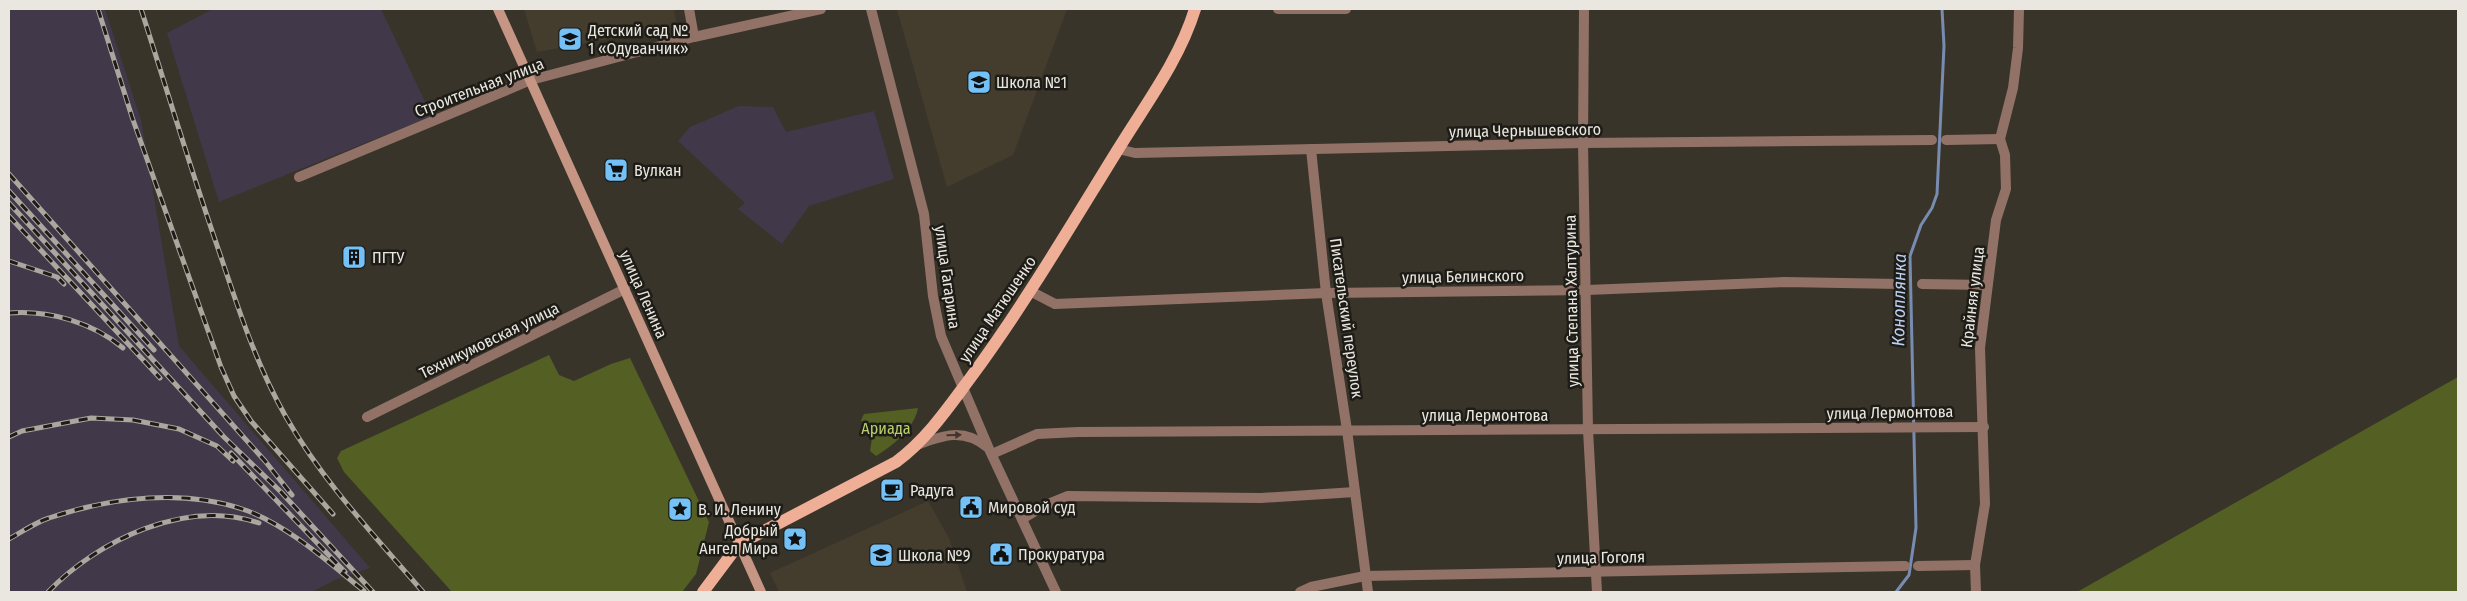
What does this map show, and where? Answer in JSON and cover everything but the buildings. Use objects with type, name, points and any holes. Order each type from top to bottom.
[{"type":"main road","name":"улица Ленина","points":[[498,9],[761,592]]},
{"type":"main road","name":"улица Матюшенко","points":[[739,544],[879,472],[916,446],[963,388],[1030,292],[1174,61],[1195,9]]},
{"type":"main road","points":[[703,592],[739,544]]},
{"type":"street","points":[[689,9],[694,37]]},
{"type":"street","name":"Строительная улица","points":[[300,177],[531,80],[694,37],[821,9]]},
{"type":"street","name":"улица Гагарина","points":[[871,9],[924,214],[933,296],[941,336],[990,452],[1056,592]]},
{"type":"street","points":[[1278,9],[1346,9]]},
{"type":"street","name":"улица Степана Халтурина","points":[[1584,9],[1582,143],[1587,290],[1588,430],[1598,572],[1597,592]]},
{"type":"street","name":"Крайняя улица","points":[[1976,592],[1975,565],[1984,519],[1984,427],[1980,348],[1996,220],[2006,182],[2004,155],[2000,139],[2014,88],[2019,9]]},
{"type":"street","points":[[1946,140],[2000,139]]},
{"type":"street","name":"улица Чернышевского","points":[[1118,149],[1135,153],[1582,143],[1932,140]]},
{"type":"street","name":"Писательский переулок","points":[[1311,149],[1326,293],[1347,430],[1368,592]]},
{"type":"street","name":"улица Белинского","points":[[1030,292],[1055,304],[1326,293],[1587,290],[1784,282],[1900,284]]},
{"type":"street","points":[[1922,284],[1987,285]]},
{"type":"street","name":"Техникумовская улица","points":[[367,417],[625,289]]},
{"type":"street","name":"улица Лермонтова","points":[[990,452],[1037,434],[1347,430],[1984,427]]},
{"type":"street","points":[[916,446],[940,436],[952,434],[965,435],[978,440],[990,452]]},
{"type":"street","points":[[1022,519],[1052,502],[1068,496],[1261,498],[1355,492]]},
{"type":"street","points":[[1918,566],[1975,565]]},
{"type":"street","name":"улица Гоголя","points":[[1300,592],[1311,587],[1365,576],[1905,566]]},
{"type":"shaded area","points":[[9,9],[105,9],[141,120],[179,346],[370,568],[335,580],[311,592],[9,592]]},
{"type":"shaded area","points":[[213,9],[381,9],[432,116],[219,202],[167,33]]},
{"type":"shaded area","name":"Детский сад № 1 «Одуванчик»","points":[[524,9],[674,9],[677,27],[537,52]]},
{"type":"shaded area","name":"Школа №1","points":[[897,9],[1067,9],[1013,155],[947,187]]},
{"type":"shaded area","points":[[739,106],[773,107],[786,132],[874,111],[894,179],[809,206],[782,244],[738,209],[745,203],[678,141],[690,127]]},
{"type":"shaded area","name":"Школа №9","points":[[928,501],[949,538],[967,592],[779,592],[770,573]]},
{"type":"green space","points":[[549,355],[559,375],[574,381],[611,364],[630,358],[709,522],[696,574],[682,592],[452,592],[344,472],[337,458],[341,451]]},
{"type":"green space","points":[[2458,377],[2458,592],[2077,592]]},
{"type":"green space","name":"Ариада","points":[[918,408],[913,422],[896,441],[876,456],[870,451],[872,438],[861,420],[864,414]]},
{"type":"waterway","name":"Коноплянка","points":[[1896,592],[1909,575],[1916,528],[1910,256],[1921,225],[1932,208],[1937,194],[1944,46],[1942,9]]},
{"type":"railway","points":[[98,9],[132,117],[221,367],[234,396],[251,421],[333,514]]},
{"type":"railway","points":[[141,9],[211,229],[258,360],[276,398],[316,464],[350,508],[423,592]]},
{"type":"railway","points":[[9,174],[265,461],[292,495]]},
{"type":"railway","points":[[9,191],[154,350]]},
{"type":"railway","points":[[9,203],[224,437],[281,492],[373,592]]},
{"type":"railway","points":[[9,216],[160,378]]},
{"type":"railway","points":[[9,261],[57,277],[64,284]]},
{"type":"railway","points":[[9,313],[39,314],[69,320],[98,331],[123,348]]},
{"type":"railway","points":[[9,437],[22,431],[91,418],[133,420],[179,429],[217,446],[233,461]]},
{"type":"railway","points":[[231,453],[345,572]]},
{"type":"railway","points":[[9,539],[44,520],[98,505],[148,498],[199,499],[248,511],[264,518],[309,546],[364,591]]},
{"type":"railway","points":[[48,592],[68,573],[92,556],[117,541],[145,529],[173,520],[202,516],[231,517],[259,523]]},
{"type":"place","name":"Детский сад № 1 «Одуванчик»","points":[[570,39]]},
{"type":"place","name":"Школа №1","points":[[979,82]]},
{"type":"place","name":"Вулкан","points":[[616,170]]},
{"type":"place","name":"ПГТУ","points":[[354,257]]},
{"type":"place","name":"Радуга","points":[[892,490]]},
{"type":"place","name":"Мировой суд","points":[[971,507]]},
{"type":"place","name":"В. И. Ленину","points":[[680,509]]},
{"type":"place","name":"Добрый Ангел Мира","points":[[795,539]]},
{"type":"place","name":"Прокуратура","points":[[1001,554]]},
{"type":"place","name":"Школа №9","points":[[881,555]]}]
